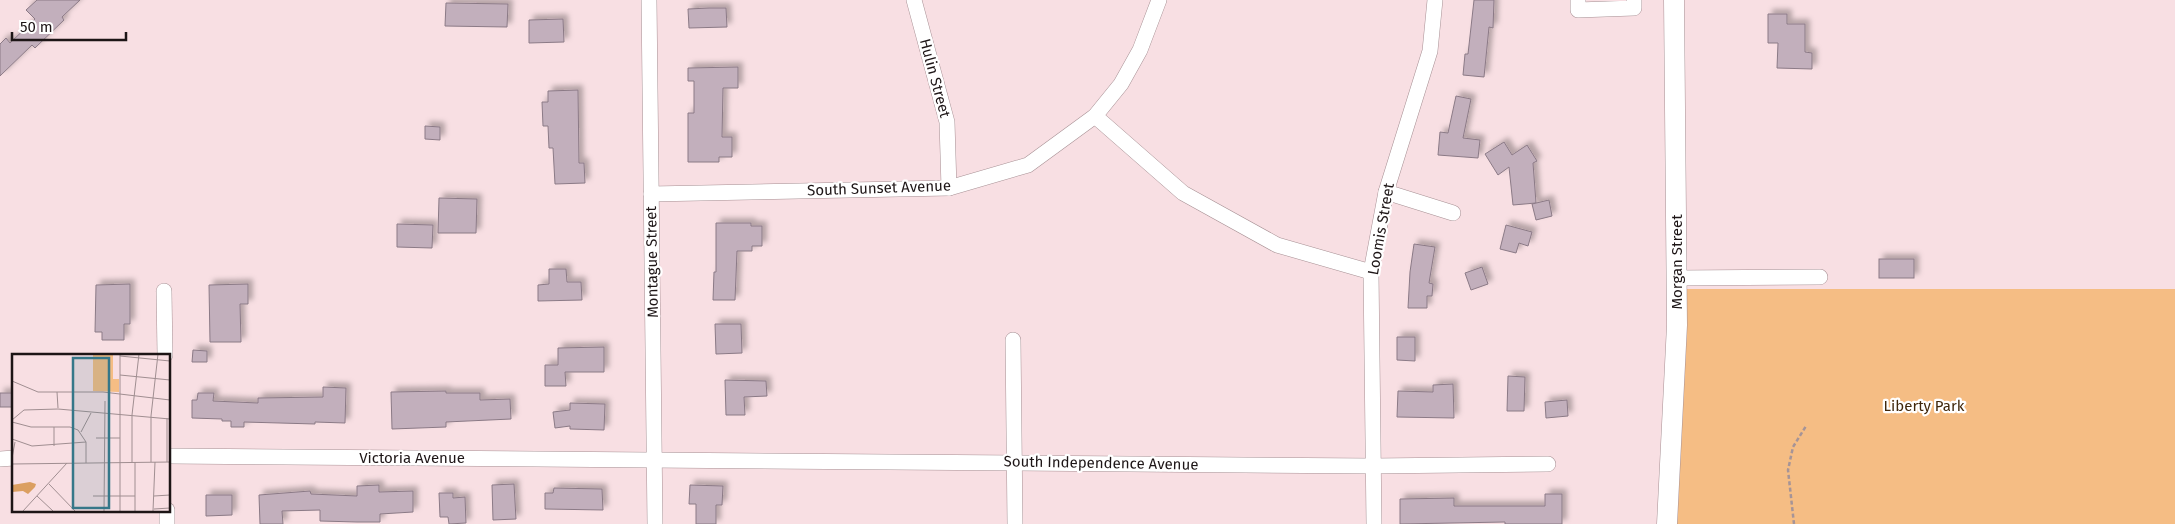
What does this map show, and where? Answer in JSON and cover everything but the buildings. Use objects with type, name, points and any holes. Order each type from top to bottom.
[{"type":"main road","name":"Morgan Street","points":[[1667,524],[1677,325],[1674,0]]},
{"type":"street","name":"Montague Street","points":[[649,0],[655,524]]},
{"type":"street","name":"Hulin Street","points":[[914,0],[947,122],[949,188]]},
{"type":"street","name":"South Sunset Avenue","points":[[651,194],[949,188],[1028,165],[1095,116],[1121,84],[1140,50],[1159,0]]},
{"type":"street","name":"Loomis Street","points":[[1374,524],[1372,272],[1386,192],[1430,51],[1435,0]]},
{"type":"street","points":[[1578,0],[1578,10],[1634,8],[1634,0]]},
{"type":"street","points":[[1095,116],[1183,193],[1277,245],[1372,272]]},
{"type":"street","points":[[1386,192],[1453,213]]},
{"type":"street","points":[[1677,278],[1820,277]]},
{"type":"street","points":[[164,291],[165,354]]},
{"type":"street","points":[[1013,340],[1015,524]]},
{"type":"street","name":"Victoria Avenue","points":[[170,456],[654,460]]},
{"type":"street","name":"South Independence Avenue","points":[[654,460],[1373,466],[1548,464]]},
{"type":"path","points":[[1794,524],[1788,470],[1793,447],[1806,426]]},
{"type":"green space","name":"Liberty Park","points":[[1687,289],[2175,289],[2175,524],[1674,524]]}]
